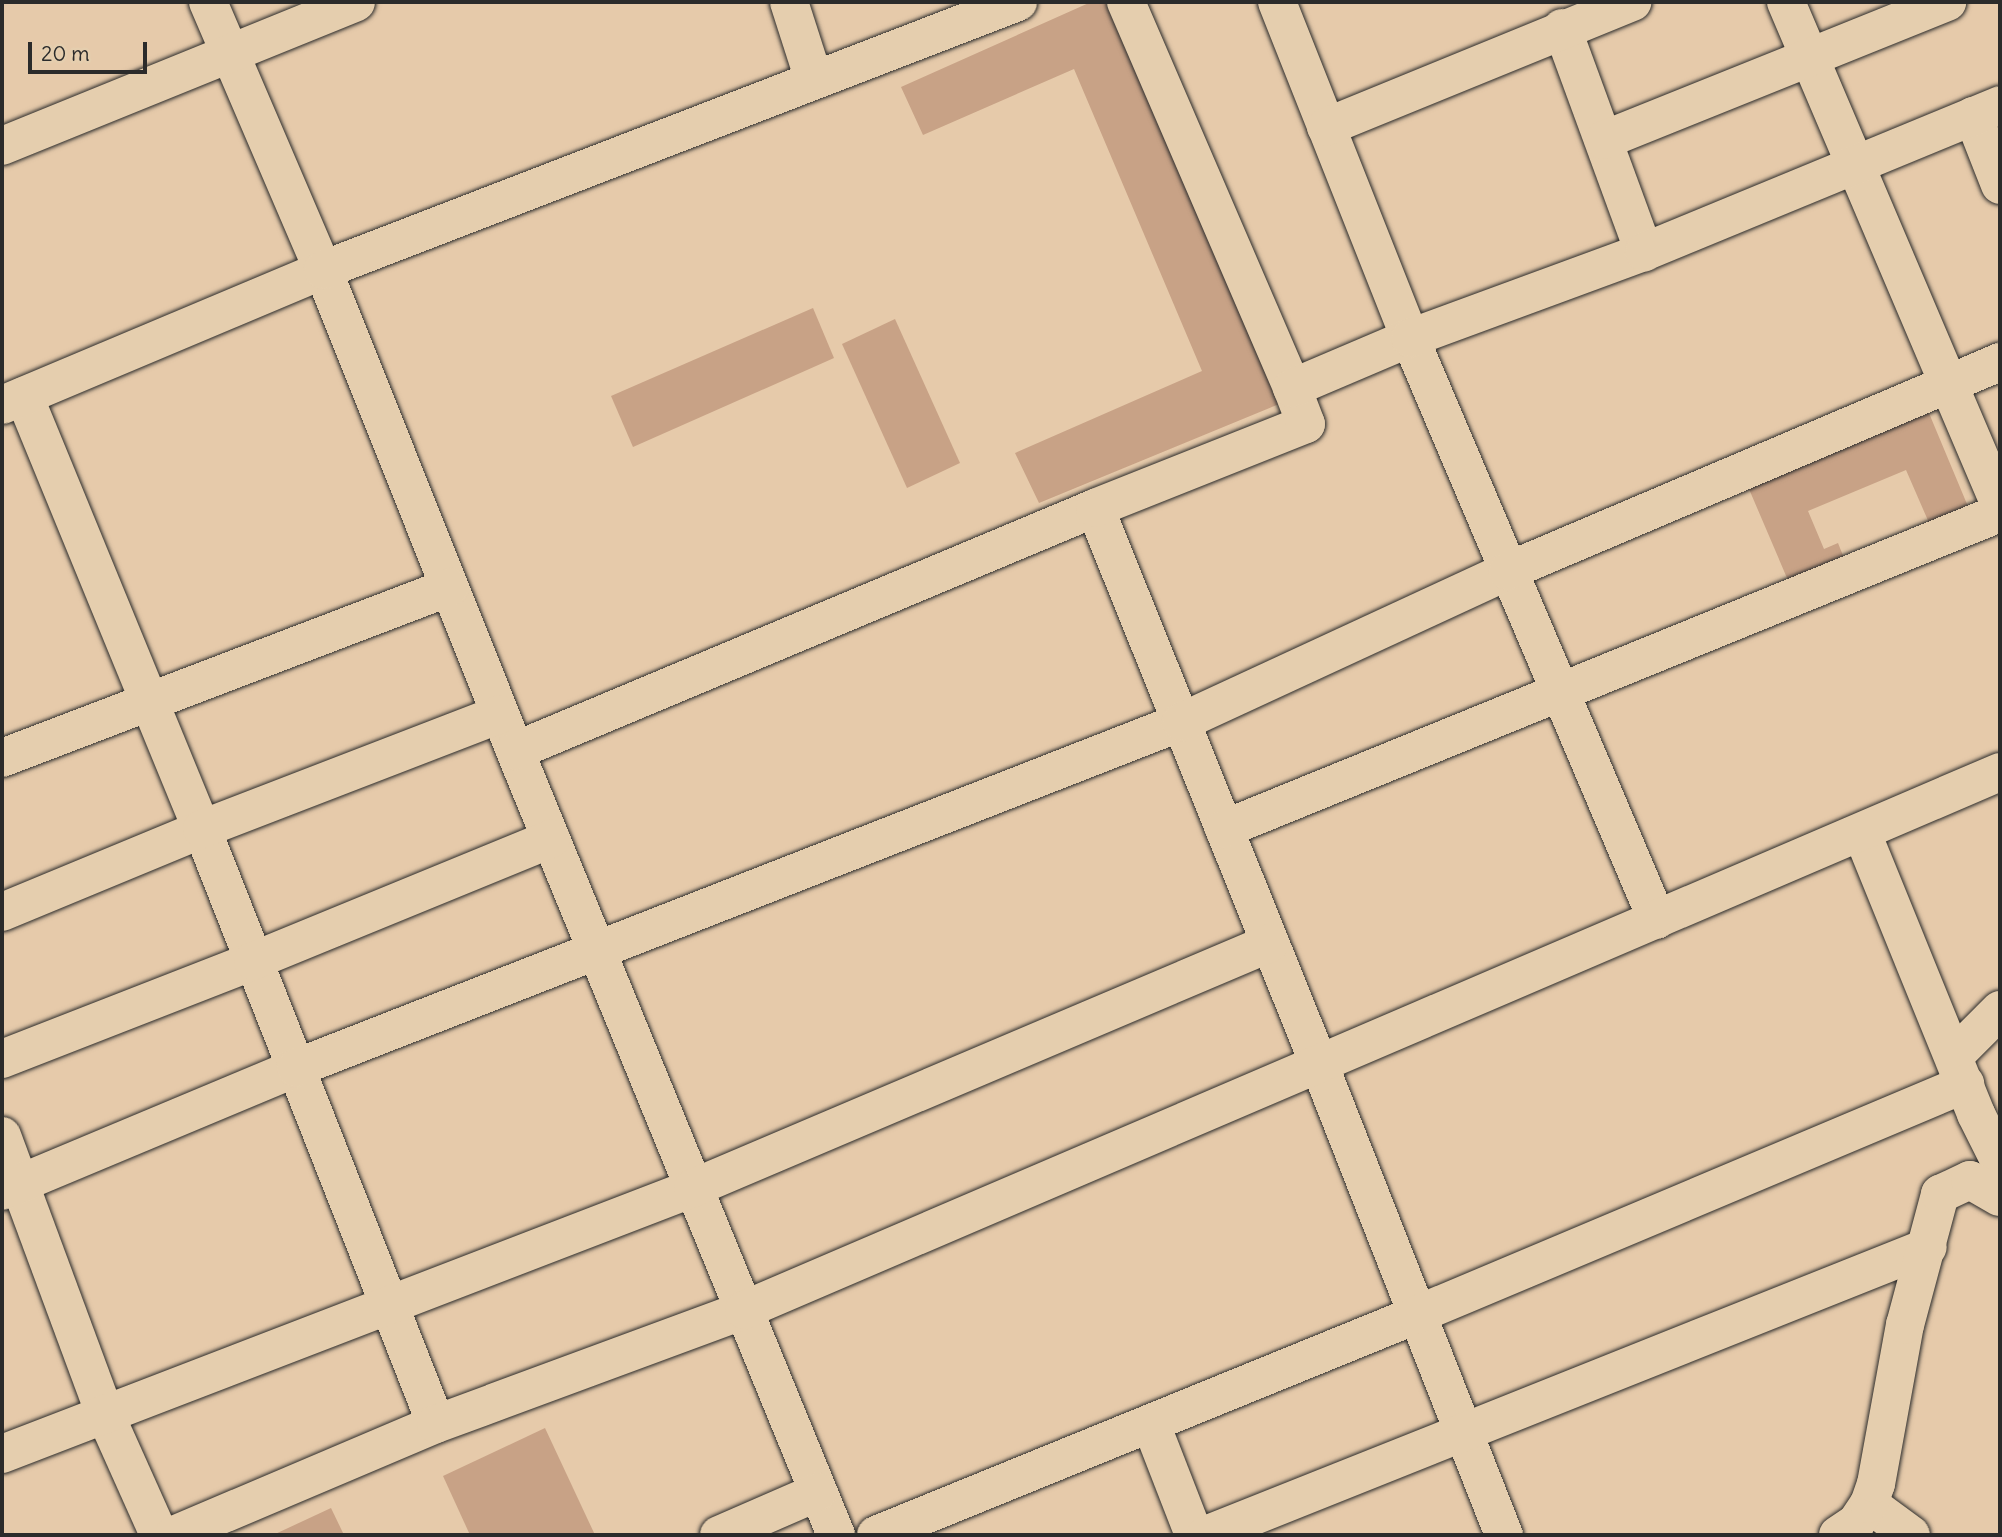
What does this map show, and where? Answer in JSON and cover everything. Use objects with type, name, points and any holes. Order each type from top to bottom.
[{"type":"street","points":[[208,2],[324,270],[500,715],[836,1535]]},
{"type":"street","points":[[2,146],[356,2]]},
{"type":"street","points":[[789,2],[814,80]]},
{"type":"street","points":[[436,1424],[202,829],[149,701],[13,401],[324,270],[1018,2]]},
{"type":"street","points":[[515,751],[1095,508],[1307,424],[1126,2]]},
{"type":"street","points":[[1278,2],[1410,338],[1657,920]]},
{"type":"street","points":[[1326,127],[1632,2]]},
{"type":"street","points":[[1786,2],[2000,505]]},
{"type":"street","points":[[1604,140],[1947,2]]},
{"type":"street","points":[[1562,29],[1644,252]]},
{"type":"street","points":[[1292,388],[1410,338],[1644,252],[1987,111],[2000,185]]},
{"type":"street","points":[[11,1187],[296,1068],[1181,722],[1508,571],[2000,362]]},
{"type":"street","points":[[1095,508],[1319,1064],[1504,1535]]},
{"type":"street","points":[[1224,829],[2000,513]]},
{"type":"street","points":[[2,758],[449,586]]},
{"type":"street","points":[[2,912],[202,829],[500,715]]},
{"type":"street","points":[[174,1535],[436,1424],[744,1310],[2000,772]]},
{"type":"street","points":[[1862,833],[1959,1070],[2000,1162]]},
{"type":"street","points":[[2,1059],[253,961],[551,839]]},
{"type":"street","points":[[2,1454],[693,1188],[1270,943]]},
{"type":"street","points":[[876,1535],[1416,1315],[1959,1070],[2000,1010]]},
{"type":"street","points":[[2,1136],[11,1187],[105,1414],[159,1535]]},
{"type":"street","points":[[1838,1535],[1856,1523],[1870,1504],[1905,1325],[1940,1194],[1970,1180],[2000,1197]]},
{"type":"street","points":[[1206,1535],[1928,1247]]},
{"type":"street","points":[[1151,1424],[1195,1535]]},
{"type":"street","points":[[719,1535],[818,1492]]},
{"type":"street","points":[[1870,1504],[1911,1535]]},
{"type":"building","points":[[1091,2],[1105,2],[1279,404],[1039,503],[1015,453],[1202,371],[1074,69],[923,135],[901,87]]},
{"type":"building","points":[[813,308],[834,358],[633,447],[611,396]]},
{"type":"building","points":[[895,319],[960,463],[907,488],[842,344]]},
{"type":"building","points":[[1926,406],[1972,516],[1933,532],[1906,470],[1808,511],[1824,549],[1838,543],[1848,568],[1793,592],[1746,482]]},
{"type":"building","points":[[545,1428],[595,1535],[470,1535],[443,1476]]},
{"type":"building","points":[[331,1508],[344,1535],[273,1535]]}]
